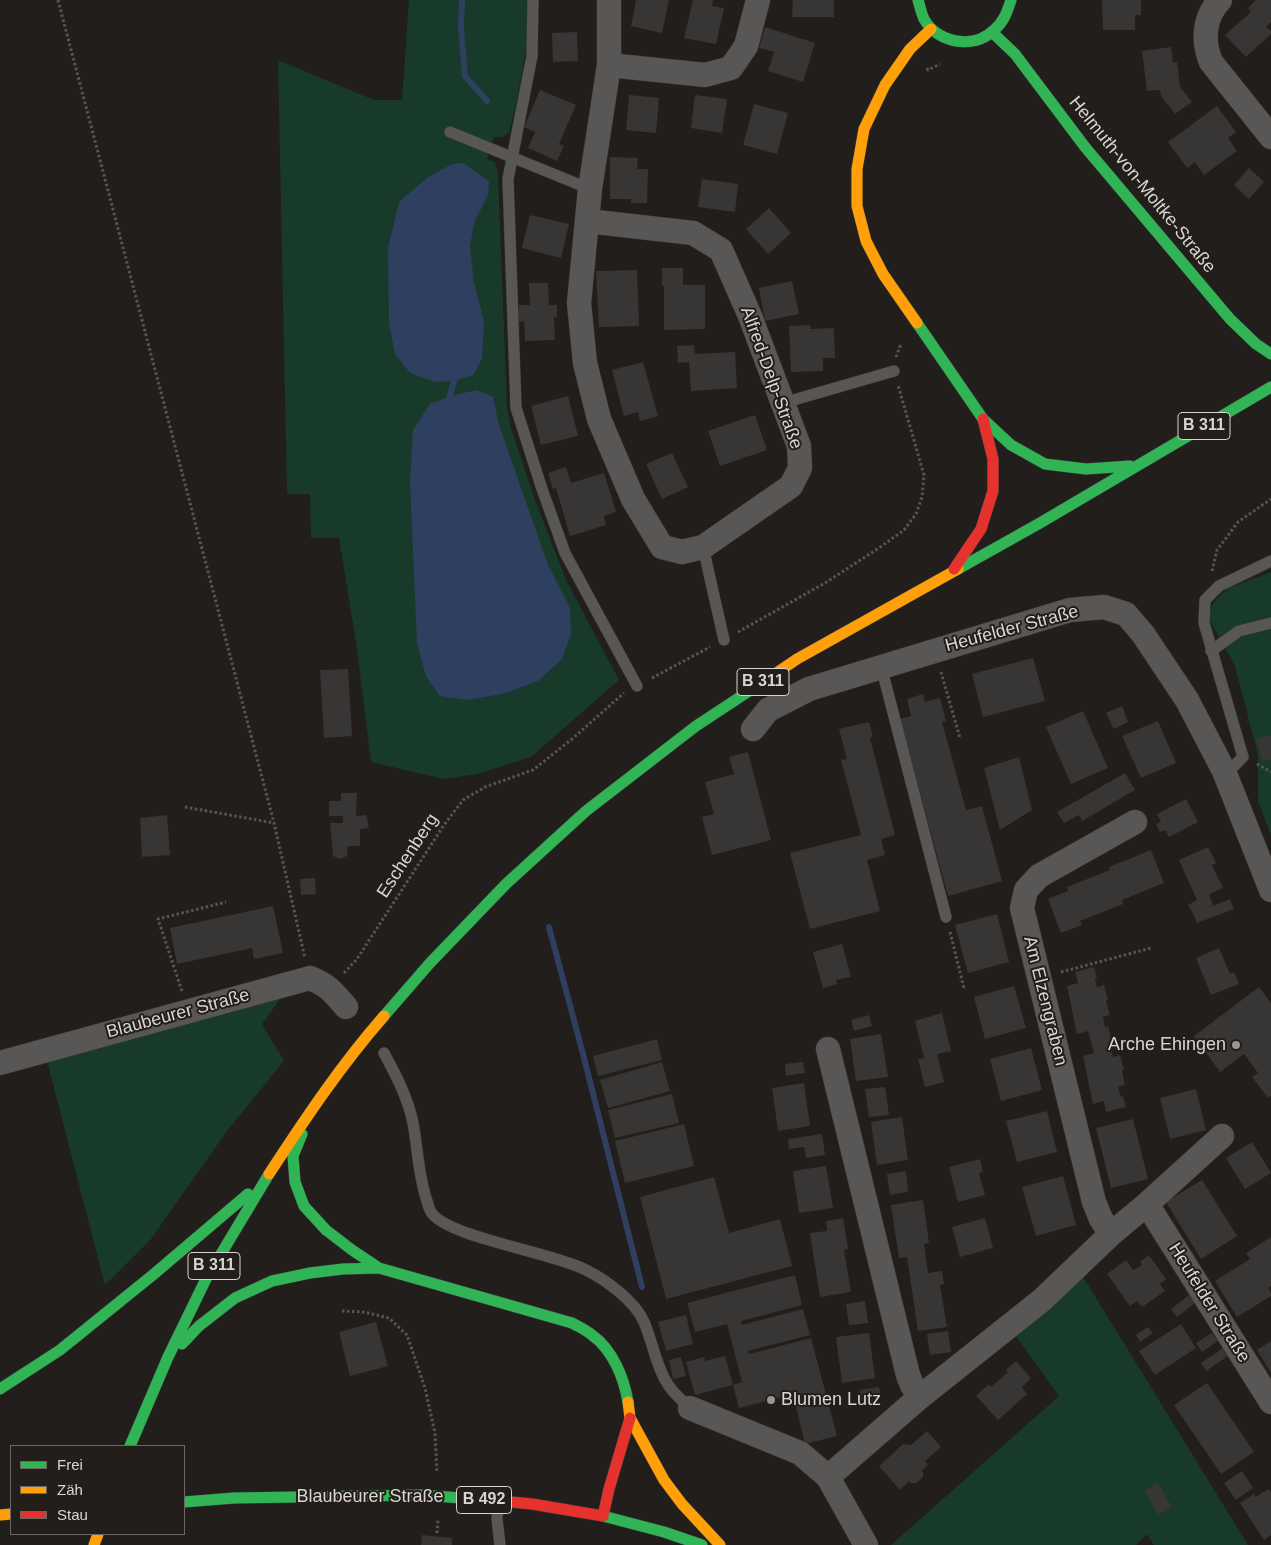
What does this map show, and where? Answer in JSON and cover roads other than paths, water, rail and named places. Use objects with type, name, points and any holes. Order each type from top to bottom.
[{"type":"main road","points":[[918,0],[919,9],[931,29],[942,38],[968,43],[982,40],[994,33],[1005,19],[1011,0]]},
{"type":"main road","points":[[931,29],[910,50],[884,86],[864,129],[857,168],[857,206],[866,242],[883,274],[983,419],[1011,445],[1045,464],[1086,469],[1137,465]]},
{"type":"main road","name":"Helmuth-von-Moltke-Straße","points":[[994,33],[1015,54],[1085,147],[1230,319],[1256,344],[1271,354]]},
{"type":"main road","name":"B 311","points":[[130,1445],[168,1357],[206,1279],[266,1178],[311,1109],[362,1041],[430,963],[506,884],[586,811],[696,726],[797,659],[1040,524],[1137,465],[1271,388]]},
{"type":"main road","points":[[952,572],[981,529],[993,491],[993,458],[983,419]]},
{"type":"main road","points":[[311,1109],[293,1156],[295,1182],[304,1206],[326,1230],[379,1268]]},
{"type":"main road","points":[[0,1389],[60,1350],[154,1274],[266,1178]]},
{"type":"main road","points":[[168,1357],[199,1326],[235,1298],[272,1281],[310,1273],[343,1269],[379,1268],[572,1323],[593,1335],[611,1355],[625,1386],[630,1418],[664,1480],[682,1504],[720,1545]]},
{"type":"main road","points":[[603,1516],[630,1418]]},
{"type":"main road","name":"Blaubeurer Straße","points":[[185,1502],[234,1498],[438,1496],[532,1504],[603,1516],[664,1532],[702,1545]]},
{"type":"street","name":"Alfred-Delp-Straße","points":[[587,221],[693,234],[721,250],[750,316],[800,446],[800,468],[791,486],[702,547],[682,552],[662,547],[633,499],[599,419],[585,363],[579,303],[590,189],[609,65],[609,0]]},
{"type":"street","points":[[609,65],[705,75],[731,68],[746,46],[758,0]]},
{"type":"street","points":[[1220,0],[1208,16],[1206,49],[1211,62],[1271,137]]},
{"type":"street","name":"Heufelder Straße","points":[[753,728],[768,710],[809,689],[1070,610],[1104,607],[1126,614],[1143,634],[1187,700],[1224,770],[1271,890]]},
{"type":"street","name":"Am Elzengraben","points":[[1111,1234],[1101,1219],[1094,1202],[1022,908],[1026,890],[1039,876],[1135,822]]},
{"type":"street","name":"Blaubeurer Straße","points":[[0,1063],[188,1010],[320,983],[346,1007]]},
{"type":"street","points":[[828,1049],[908,1375],[920,1397]]},
{"type":"street","points":[[828,1477],[920,1397],[1042,1300],[1111,1234],[1222,1136]]},
{"type":"street","name":"Heufelder Straße","points":[[1147,1204],[1271,1402]]},
{"type":"street","points":[[690,1408],[800,1453],[828,1477],[866,1545]]},
{"type":"lane","points":[[533,0],[532,56],[508,179],[516,408],[565,554],[637,686]]},
{"type":"lane","points":[[450,132],[590,189]]},
{"type":"lane","points":[[783,402],[894,371]]},
{"type":"lane","points":[[702,547],[724,640]]},
{"type":"lane","points":[[1224,770],[1234,766],[1243,757],[1204,624],[1205,600],[1219,586],[1271,561]]},
{"type":"lane","points":[[1211,651],[1239,631],[1271,623]]},
{"type":"lane","points":[[881,666],[946,917]]},
{"type":"lane","points":[[384,1053],[406,1098],[413,1123],[418,1168],[423,1191],[431,1213],[451,1228],[585,1269],[607,1283],[631,1302],[644,1321],[658,1364],[669,1386],[690,1408]]},
{"type":"lane","points":[[498,1501],[497,1519],[500,1545]]},
{"type":"water","points":[[463,163],[489,181],[488,195],[474,223],[470,247],[474,282],[484,322],[482,359],[473,375],[454,381],[435,382],[410,373],[395,354],[389,323],[388,248],[399,202],[428,177],[452,164]]},
{"type":"water","points":[[477,390],[493,397],[499,425],[548,565],[570,608],[571,634],[562,659],[538,681],[502,694],[467,700],[440,696],[426,676],[417,644],[410,481],[413,430],[430,404],[450,396]]},
{"type":"waterway","points":[[462,0],[461,28],[465,76],[487,101]]},
{"type":"waterway","points":[[447,405],[454,381],[453,373]]},
{"type":"waterway","points":[[549,927],[642,1287]]},
{"type":"place","name":"Arche Ehingen","points":[[1236,1045]]},
{"type":"place","name":"Blumen Lutz","points":[[771,1400]]}]
